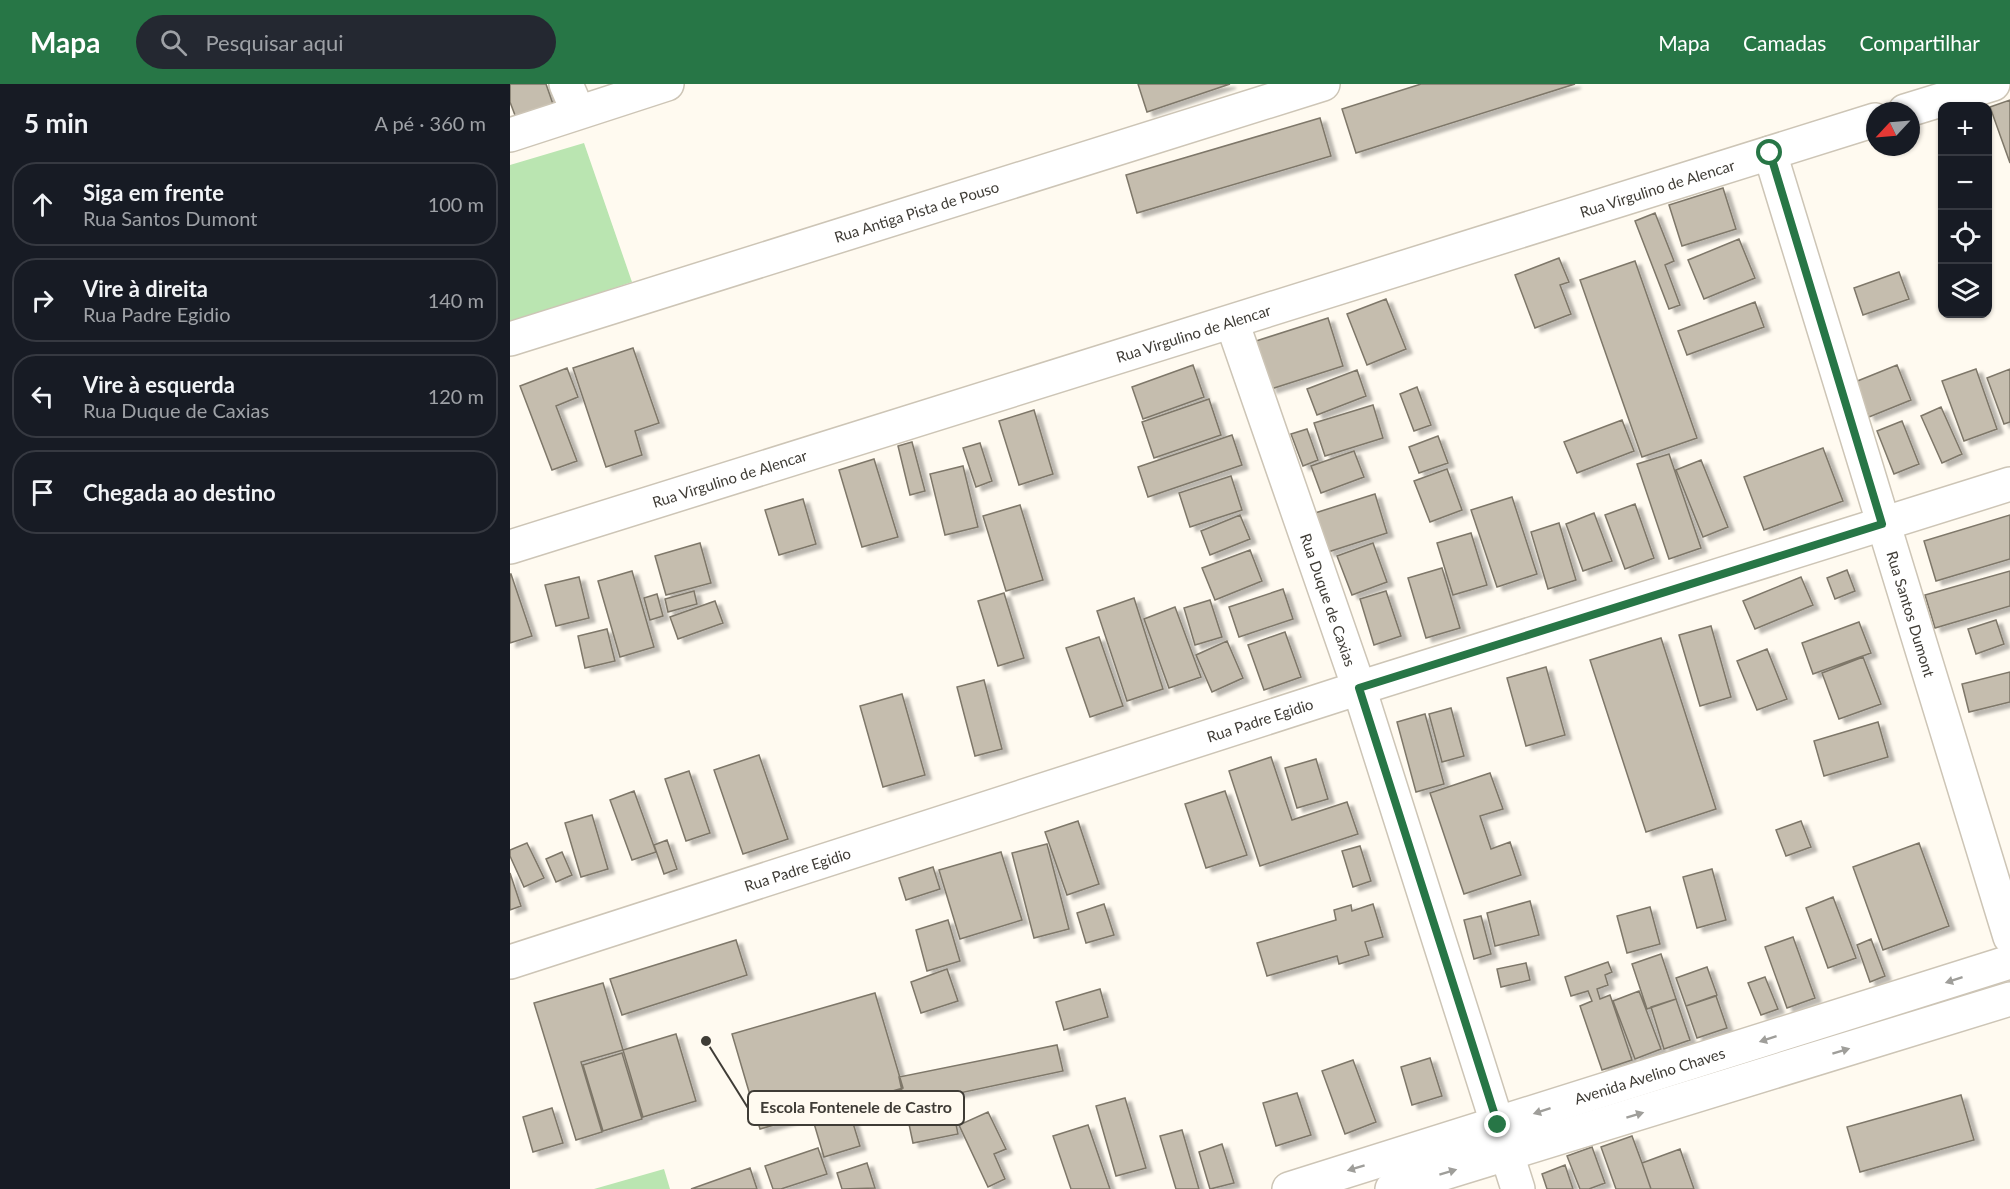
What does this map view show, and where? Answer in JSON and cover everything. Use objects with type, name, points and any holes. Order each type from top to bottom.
[{"type":"street","points":[[510,135],[572,98],[667,84]]},
{"type":"street","name":"Rua Antiga Pista de Pouso","points":[[510,339],[1323,84]]},
{"type":"street","points":[[1920,106],[1993,84]]},
{"type":"street","name":"Rua Virgulino de Alencar","points":[[510,547],[1866,123]]},
{"type":"street","name":"Rua Santos Dumont","points":[[1770,153],[2010,937]]},
{"type":"street","name":"Rua Duque de Caxias","points":[[1232,322],[1359,688],[1518,1189]]},
{"type":"street","name":"Rua Padre Egidio","points":[[510,962],[1359,688],[2010,484]]},
{"type":"street","name":"Avenida Avelino Chaves","points":[[1392,1189],[1502,1139],[2010,962]]},
{"type":"street","name":"Avenida Avelino Chaves","points":[[1289,1189],[1502,1139],[2010,999]]},
{"type":"green space","points":[[584,143],[632,282],[510,323],[510,165]]},
{"type":"green space","points":[[664,1169],[670,1189],[594,1189]]},
{"type":"building","points":[[510,84],[546,84],[555,110],[518,123],[510,102]]},
{"type":"building","points":[[1138,84],[1230,84],[1147,112]]},
{"type":"building","points":[[1421,84],[1575,84],[1356,153],[1342,109]]},
{"type":"building","points":[[2010,100],[2010,163],[1992,113],[1992,106]]},
{"type":"building","points":[[1320,118],[1331,156],[1137,213],[1126,175]]},
{"type":"building","points":[[1723,188],[1736,229],[1682,246],[1669,205]]},
{"type":"building","points":[[1655,213],[1674,261],[1665,265],[1680,305],[1669,309],[1635,221]]},
{"type":"building","points":[[1739,239],[1755,278],[1704,299],[1688,260]]},
{"type":"building","points":[[1559,258],[1569,282],[1560,285],[1571,314],[1535,328],[1515,275]]},
{"type":"building","points":[[1635,261],[1697,438],[1642,457],[1580,280]]},
{"type":"building","points":[[1899,272],[1909,299],[1863,315],[1854,288]]},
{"type":"building","points":[[1386,299],[1406,349],[1367,365],[1347,314]]},
{"type":"building","points":[[1755,302],[1764,327],[1687,355],[1678,331]]},
{"type":"building","points":[[1328,318],[1343,366],[1271,389],[1256,341]]},
{"type":"building","points":[[633,348],[659,423],[635,431],[642,455],[606,467],[573,368]]},
{"type":"building","points":[[1193,365],[1204,397],[1143,419],[1132,387]]},
{"type":"building","points":[[1897,365],[1911,400],[1869,417],[1855,382]]},
{"type":"building","points":[[567,368],[578,397],[556,406],[577,461],[552,470],[520,386]]},
{"type":"building","points":[[1976,369],[1997,429],[1964,441],[1942,381]]},
{"type":"building","points":[[2010,369],[2010,422],[2004,424],[1987,378]]},
{"type":"building","points":[[1357,370],[1366,396],[1317,415],[1307,389]]},
{"type":"building","points":[[1417,387],[1431,425],[1414,431],[1400,394]]},
{"type":"building","points":[[1209,399],[1221,435],[1154,458],[1142,422]]},
{"type":"building","points":[[1373,405],[1383,438],[1325,456],[1314,423]]},
{"type":"building","points":[[1941,407],[1962,454],[1942,463],[1921,416]]},
{"type":"building","points":[[1034,410],[1053,474],[1019,485],[999,421]]},
{"type":"building","points":[[1622,420],[1634,451],[1577,473],[1564,442]]},
{"type":"building","points":[[1902,421],[1919,464],[1894,474],[1877,431]]},
{"type":"building","points":[[1307,429],[1318,460],[1303,466],[1291,434]]},
{"type":"building","points":[[1232,435],[1242,465],[1148,497],[1138,467]]},
{"type":"building","points":[[1438,436],[1448,463],[1419,473],[1409,447]]},
{"type":"building","points":[[912,442],[925,491],[910,495],[898,446]]},
{"type":"building","points":[[980,443],[992,481],[976,487],[963,448]]},
{"type":"building","points":[[1823,448],[1843,501],[1764,530],[1744,477]]},
{"type":"building","points":[[1354,451],[1364,477],[1321,493],[1311,466]]},
{"type":"building","points":[[1669,454],[1701,548],[1669,559],[1637,464]]},
{"type":"building","points":[[874,459],[898,537],[862,547],[839,470]]},
{"type":"building","points":[[1701,460],[1728,527],[1703,537],[1676,470]]},
{"type":"building","points":[[963,466],[978,527],[945,535],[930,474]]},
{"type":"building","points":[[1447,469],[1462,510],[1430,522],[1414,481]]},
{"type":"building","points":[[1231,476],[1242,510],[1190,527],[1179,493]]},
{"type":"building","points":[[1375,494],[1387,533],[1328,552],[1315,513]]},
{"type":"building","points":[[1512,497],[1537,574],[1497,587],[1471,510]]},
{"type":"building","points":[[803,499],[816,544],[779,555],[765,510]]},
{"type":"building","points":[[1635,504],[1654,558],[1625,569],[1605,515]]},
{"type":"building","points":[[1020,505],[1043,580],[1006,591],[983,516]]},
{"type":"building","points":[[1594,513],[1612,561],[1583,571],[1566,524]]},
{"type":"building","points":[[1240,515],[1250,539],[1210,555],[1201,531]]},
{"type":"building","points":[[2010,515],[2010,559],[1936,581],[1924,541]]},
{"type":"building","points":[[1559,523],[1576,580],[1548,589],[1531,532]]},
{"type":"building","points":[[1471,533],[1487,585],[1453,595],[1437,543]]},
{"type":"building","points":[[700,543],[711,583],[666,595],[655,556]]},
{"type":"building","points":[[1373,543],[1387,582],[1352,595],[1337,556]]},
{"type":"building","points":[[1250,550],[1262,581],[1215,600],[1202,568]]},
{"type":"building","points":[[1442,568],[1460,628],[1426,638],[1408,578]]},
{"type":"building","points":[[1847,570],[1855,591],[1835,599],[1827,578]]},
{"type":"building","points":[[632,571],[654,647],[620,657],[598,581]]},
{"type":"building","points":[[2010,571],[2010,606],[1935,628],[1925,595]]},
{"type":"building","points":[[510,574],[532,636],[510,643]]},
{"type":"building","points":[[579,577],[589,618],[556,626],[545,585]]},
{"type":"building","points":[[1801,577],[1813,605],[1755,629],[1743,601]]},
{"type":"building","points":[[1283,589],[1293,619],[1239,637],[1229,607]]},
{"type":"building","points":[[694,591],[697,604],[668,612],[665,599]]},
{"type":"building","points":[[1386,591],[1401,636],[1374,645],[1360,599]]},
{"type":"building","points":[[1004,593],[1024,658],[998,666],[978,601]]},
{"type":"building","points":[[657,594],[663,616],[650,620],[644,598]]},
{"type":"building","points":[[1134,598],[1163,689],[1127,701],[1097,611]]},
{"type":"building","points":[[1210,600],[1222,637],[1195,645],[1184,608]]},
{"type":"building","points":[[715,601],[723,623],[678,639],[670,617]]},
{"type":"building","points":[[1175,607],[1201,677],[1169,688],[1144,619]]},
{"type":"building","points":[[1996,620],[2004,644],[1976,654],[1968,629]]},
{"type":"building","points":[[1859,622],[1871,653],[1813,674],[1802,643]]},
{"type":"building","points":[[1711,626],[1731,697],[1700,706],[1679,635]]},
{"type":"building","points":[[607,629],[615,661],[585,668],[578,636]]},
{"type":"building","points":[[1285,632],[1301,677],[1264,690],[1248,645]]},
{"type":"building","points":[[1099,637],[1123,706],[1090,717],[1066,648]]},
{"type":"building","points":[[1661,638],[1716,809],[1646,832],[1590,660]]},
{"type":"building","points":[[1227,641],[1243,678],[1212,692],[1196,655]]},
{"type":"building","points":[[1767,649],[1787,699],[1757,710],[1737,661]]},
{"type":"building","points":[[1863,657],[1881,704],[1839,719],[1822,673]]},
{"type":"building","points":[[1546,667],[1565,735],[1526,746],[1507,678]]},
{"type":"building","points":[[2010,672],[2010,702],[1969,712],[1962,684]]},
{"type":"building","points":[[984,680],[1002,749],[975,756],[957,687]]},
{"type":"building","points":[[902,694],[925,775],[883,787],[860,706]]},
{"type":"building","points":[[1451,708],[1464,756],[1442,762],[1429,714]]},
{"type":"building","points":[[1425,714],[1444,784],[1416,792],[1397,722]]},
{"type":"building","points":[[1878,722],[1888,757],[1824,776],[1814,741]]},
{"type":"building","points":[[759,755],[788,839],[743,854],[714,770]]},
{"type":"building","points":[[1271,757],[1292,820],[1347,802],[1358,834],[1260,866],[1229,771]]},
{"type":"building","points":[[1316,759],[1328,799],[1297,808],[1285,768]]},
{"type":"building","points":[[689,771],[710,833],[686,841],[665,779]]},
{"type":"building","points":[[1490,773],[1503,809],[1480,816],[1491,849],[1510,842],[1521,875],[1464,894],[1430,793]]},
{"type":"building","points":[[634,791],[656,852],[632,860],[610,800]]},
{"type":"building","points":[[1225,791],[1247,855],[1206,868],[1185,804]]},
{"type":"building","points":[[592,815],[608,869],[581,877],[565,823]]},
{"type":"building","points":[[1078,821],[1099,884],[1067,895],[1045,832]]},
{"type":"building","points":[[1801,821],[1811,847],[1786,856],[1776,830]]},
{"type":"building","points":[[667,840],[677,869],[664,874],[654,845]]},
{"type":"building","points":[[527,843],[544,878],[524,887],[510,856],[510,850]]},
{"type":"building","points":[[1919,843],[1949,926],[1883,950],[1853,867]]},
{"type":"building","points":[[1047,844],[1069,929],[1034,938],[1012,853]]},
{"type":"building","points":[[1360,846],[1371,881],[1353,887],[1342,851]]},
{"type":"building","points":[[562,852],[572,875],[556,882],[546,859]]},
{"type":"building","points":[[1001,852],[1022,920],[960,939],[939,870]]},
{"type":"building","points":[[933,867],[940,889],[906,900],[899,878]]},
{"type":"building","points":[[1712,869],[1726,920],[1697,928],[1683,877]]},
{"type":"building","points":[[510,873],[521,906],[510,910]]},
{"type":"building","points":[[1833,897],[1856,958],[1828,968],[1806,908]]},
{"type":"building","points":[[1530,901],[1539,935],[1495,946],[1487,913]]},
{"type":"building","points":[[1104,904],[1114,935],[1086,943],[1077,913]]},
{"type":"building","points":[[1373,904],[1383,937],[1365,942],[1369,955],[1339,964],[1337,956],[1267,976],[1257,943],[1336,920],[1334,910],[1351,905],[1352,911]]},
{"type":"building","points":[[1650,907],[1660,944],[1627,953],[1617,916]]},
{"type":"building","points":[[1481,916],[1491,954],[1474,959],[1464,920]]},
{"type":"building","points":[[948,920],[960,961],[927,971],[916,930]]},
{"type":"building","points":[[1793,937],[1815,998],[1787,1008],[1765,947]]},
{"type":"building","points":[[1871,939],[1885,976],[1870,982],[1857,945]]},
{"type":"building","points":[[736,940],[747,975],[622,1015],[610,979]]},
{"type":"building","points":[[1661,954],[1676,999],[1647,1009],[1632,964]]},
{"type":"building","points":[[1608,962],[1612,972],[1605,975],[1608,985],[1597,989],[1600,999],[1610,995],[1632,1060],[1602,1070],[1580,1006],[1592,1001],[1588,991],[1571,996],[1565,977]]},
{"type":"building","points":[[1526,963],[1530,980],[1501,987],[1497,969]]},
{"type":"building","points":[[1707,967],[1717,995],[1686,1006],[1676,978]]},
{"type":"building","points":[[947,969],[958,1001],[921,1013],[911,982]]},
{"type":"building","points":[[1765,977],[1778,1009],[1761,1015],[1748,983]]},
{"type":"building","points":[[603,983],[623,1050],[581,1062],[602,1132],[576,1140],[534,1003]]},
{"type":"building","points":[[1100,989],[1108,1017],[1064,1030],[1056,1002]]},
{"type":"building","points":[[1639,991],[1661,1049],[1635,1059],[1613,1001]]},
{"type":"building","points":[[875,993],[903,1088],[760,1129],[732,1034]]},
{"type":"building","points":[[1716,996],[1727,1028],[1697,1038],[1686,1006]]},
{"type":"building","points":[[1676,999],[1690,1040],[1664,1049],[1651,1007]]},
{"type":"building","points":[[676,1034],[696,1101],[643,1117],[623,1050]]},
{"type":"building","points":[[1057,1045],[1063,1071],[950,1095],[958,1134],[913,1143],[899,1077]]},
{"type":"building","points":[[622,1053],[642,1119],[603,1131],[583,1065]]},
{"type":"building","points":[[1430,1058],[1442,1096],[1412,1105],[1401,1067]]},
{"type":"building","points":[[1353,1060],[1376,1122],[1345,1134],[1322,1071]]},
{"type":"building","points":[[1297,1093],[1311,1135],[1276,1146],[1263,1103]]},
{"type":"building","points":[[1961,1095],[1974,1140],[1860,1172],[1847,1127]]},
{"type":"building","points":[[1125,1098],[1146,1168],[1116,1176],[1096,1106]]},
{"type":"building","points":[[552,1108],[563,1143],[533,1152],[523,1117]]},
{"type":"building","points":[[849,1110],[860,1146],[824,1157],[813,1120]]},
{"type":"building","points":[[988,1112],[1006,1149],[994,1154],[1005,1179],[988,1187],[959,1125]]},
{"type":"building","points":[[1088,1125],[1110,1189],[1071,1189],[1053,1136]]},
{"type":"building","points":[[1182,1130],[1199,1189],[1176,1189],[1160,1136]]},
{"type":"building","points":[[1632,1136],[1651,1189],[1616,1189],[1601,1147]]},
{"type":"building","points":[[1222,1144],[1234,1183],[1210,1189],[1199,1152]]},
{"type":"building","points":[[1592,1147],[1605,1183],[1589,1189],[1580,1189],[1567,1156]]},
{"type":"building","points":[[818,1148],[827,1174],[781,1189],[773,1189],[765,1166]]},
{"type":"building","points":[[1680,1149],[1694,1189],[1651,1189],[1642,1163]]},
{"type":"building","points":[[867,1163],[875,1188],[842,1189],[837,1173]]},
{"type":"building","points":[[1565,1165],[1573,1189],[1547,1189],[1542,1174]]},
{"type":"building","points":[[750,1168],[757,1189],[691,1189]]},
{"type":"place","name":"Escola Fontenele de Castro","points":[[706,1041]]},
{"type":"route","points":[[1498,1125],[1359,688],[1882,524],[1770,153]]}]
